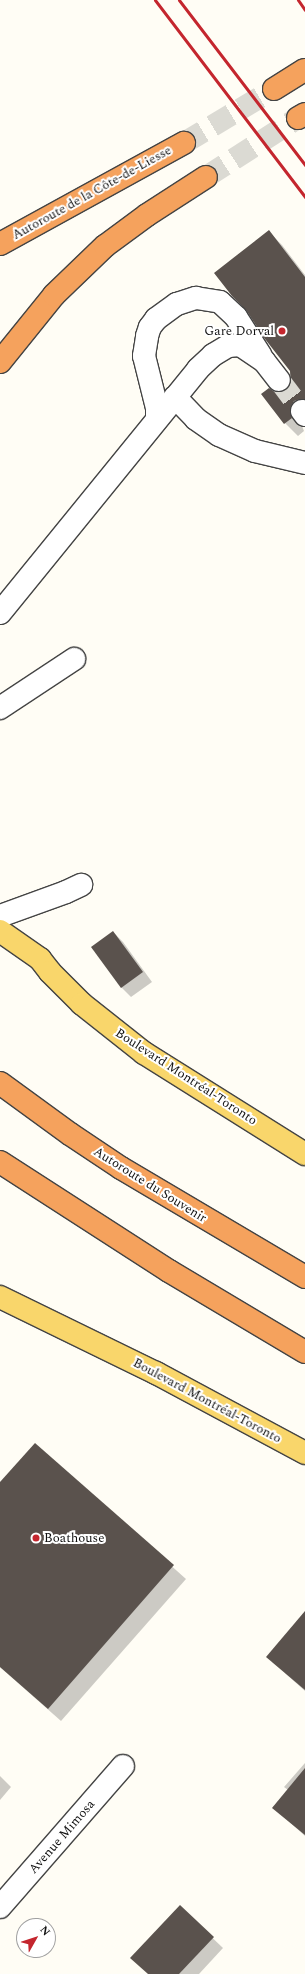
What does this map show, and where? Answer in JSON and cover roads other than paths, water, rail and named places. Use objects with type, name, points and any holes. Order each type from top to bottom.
[{"type":"highway","points":[[274,89],[305,70]]},
{"type":"highway","name":"Autoroute de la Côte-de-Liesse","points":[[0,244],[184,143]]},
{"type":"highway","points":[[0,362],[54,295],[105,246],[147,215],[206,177]]},
{"type":"highway","name":"Autoroute du Souvenir","points":[[0,1084],[121,1168],[305,1277]]},
{"type":"highway","points":[[0,1162],[169,1271],[305,1352]]},
{"type":"main road","name":"Boulevard Montréal-Toronto","points":[[0,931],[40,960],[82,1004],[138,1048],[305,1154]]},
{"type":"main road","name":"Boulevard Montréal-Toronto","points":[[0,1297],[156,1373],[305,1453]]},
{"type":"street","points":[[157,419],[157,408],[144,356],[147,336],[150,327],[156,320],[177,304],[196,298],[220,302],[236,317],[264,361],[279,380]]},
{"type":"street","points":[[0,612],[198,369],[213,355],[228,346],[240,345],[264,361]]},
{"type":"street","points":[[175,396],[196,419],[219,435],[255,451],[305,463]]},
{"type":"street","points":[[0,708],[74,659]]},
{"type":"street","points":[[0,916],[81,885]]},
{"type":"street","name":"Avenue Mimosa","points":[[0,1907],[123,1766]]},
{"type":"tunnel","points":[[184,143],[274,89]]},
{"type":"tunnel","points":[[206,177],[298,118]]},
{"type":"tunnel","points":[[279,380],[302,411]]},
{"type":"railway","points":[[155,0],[305,197]]},
{"type":"railway","points":[[179,0],[305,165]]},
{"type":"railway","points":[[298,0],[305,10]]},
{"type":"place","name":"Gare Dorval","points":[[282,331]]},
{"type":"place","name":"Boathouse","points":[[36,1538]]}]
